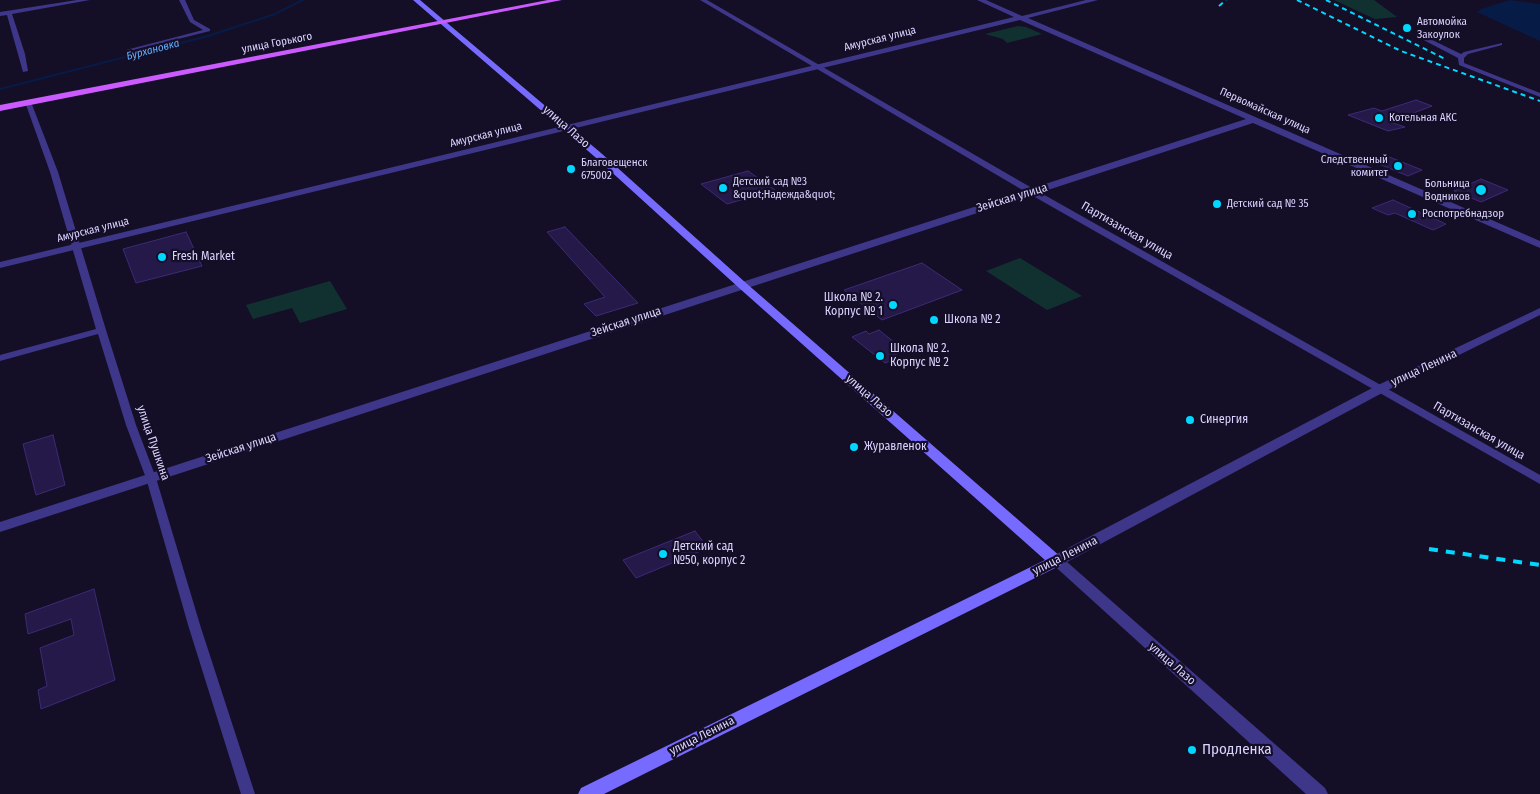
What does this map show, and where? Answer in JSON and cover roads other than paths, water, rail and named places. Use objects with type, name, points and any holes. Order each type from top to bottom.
[{"type":"main road","name":"улица Лазо","points":[[416,0],[567,128],[742,285],[1056,561]]},
{"type":"main road","name":"улица Горького","points":[[0,108],[559,0]]},
{"type":"main road","name":"улица Ленина","points":[[587,794],[1056,561]]},
{"type":"street","points":[[0,14],[87,0]]},
{"type":"street","points":[[128,51],[208,30],[192,21],[182,0]]},
{"type":"street","name":"Партизанская улица","points":[[703,0],[1033,192],[1540,480]]},
{"type":"street","name":"Первомайская улица","points":[[980,0],[1540,245]]},
{"type":"street","name":"Амурская улица","points":[[0,265],[1095,0]]},
{"type":"street","points":[[9,13],[22,54],[25,71]]},
{"type":"street","points":[[1418,35],[1461,57]]},
{"type":"street","points":[[1461,57],[1466,53],[1500,44]]},
{"type":"street","points":[[1461,57],[1461,64],[1540,95]]},
{"type":"street","name":"улица Пушкина","points":[[28,102],[54,172],[101,330],[131,424],[151,478],[248,794]]},
{"type":"street","name":"Зейская улица","points":[[0,527],[1253,120]]},
{"type":"street","name":"улица Ленина","points":[[1056,561],[1380,389],[1540,311]]},
{"type":"street","points":[[0,358],[101,330]]},
{"type":"street","name":"улица Лазо","points":[[1056,561],[1319,794]]},
{"type":"water","points":[[1510,0],[1540,4],[1540,41],[1477,12]]},
{"type":"waterway","name":"Бурхановка","points":[[0,89],[208,36],[275,14],[303,0]]},
{"type":"railway","points":[[1219,6],[1226,0]]},
{"type":"railway","points":[[1297,0],[1401,51],[1540,101]]},
{"type":"railway","points":[[1326,0],[1445,59]]},
{"type":"railway","points":[[1429,549],[1540,565]]},
{"type":"place","name":"Автомойка Закоулок","points":[[1407,28]]},
{"type":"place","name":"Котельная АКС","points":[[1379,118]]},
{"type":"place","name":"Следственный комитет","points":[[1398,166]]},
{"type":"place","name":"Благовещенск 675002","points":[[571,169]]},
{"type":"place","name":"Детский сад №3 &quot;Надежда&quot;","points":[[723,188]]},
{"type":"place","name":"Больница Водников","points":[[1481,190]]},
{"type":"place","name":"Детский сад № 35","points":[[1217,204]]},
{"type":"place","name":"Роспотребнадзор","points":[[1412,214]]},
{"type":"place","name":"Fresh Market","points":[[162,257]]},
{"type":"place","name":"Школа № 2. Корпус № 1","points":[[893,305]]},
{"type":"place","name":"Школа № 2","points":[[934,320]]},
{"type":"place","name":"Школа № 2. Корпус № 2","points":[[880,356]]},
{"type":"place","name":"Синергия","points":[[1190,420]]},
{"type":"place","name":"Журавленок","points":[[854,447]]},
{"type":"place","name":"Детский сад №50, корпус 2","points":[[663,554]]},
{"type":"place","name":"Продленка","points":[[1192,750]]}]
